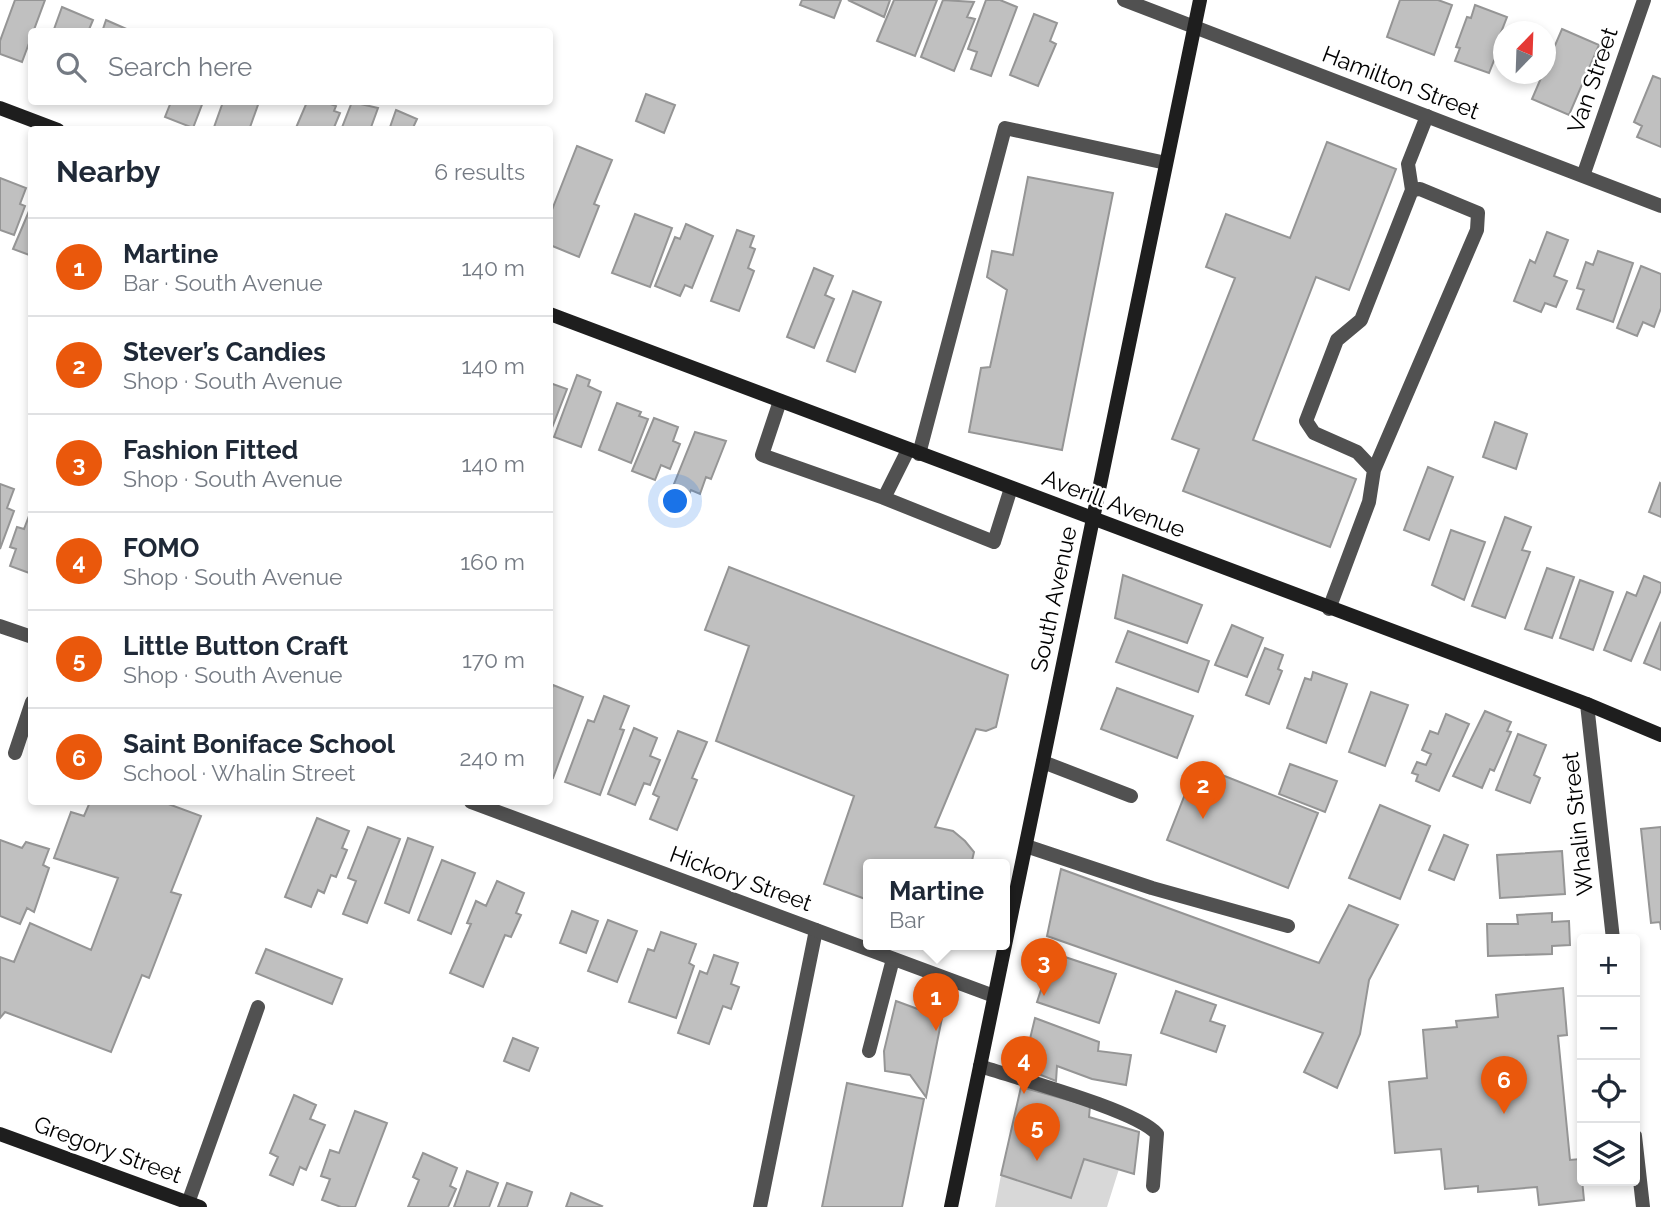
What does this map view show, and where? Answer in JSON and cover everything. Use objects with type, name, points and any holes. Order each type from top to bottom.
[{"type":"street","name":"Hamilton Street","points":[[1124,0],[1661,206]]},
{"type":"street","name":"South Avenue","points":[[1010,921],[1200,0]]},
{"type":"street","name":"Van Street","points":[[1583,176],[1644,0]]},
{"type":"street","points":[[0,108],[47,126]]},
{"type":"street","points":[[1374,470],[1357,452],[1314,433],[1306,421],[1338,340],[1361,320],[1412,190],[1408,164],[1427,116]]},
{"type":"street","points":[[884,498],[913,452],[1005,128],[1166,163]]},
{"type":"street","points":[[1329,609],[1369,502],[1374,470],[1477,230],[1478,213],[1420,190],[1412,190]]},
{"type":"street","name":"Averill Avenue","points":[[553,315],[1587,704],[1661,735]]},
{"type":"street","points":[[780,401],[762,455],[884,498],[994,542],[1011,488]]},
{"type":"street","points":[[0,626],[28,636]]},
{"type":"street","name":"Whalin Street","points":[[1587,704],[1612,934]]},
{"type":"street","points":[[15,753],[28,714]]},
{"type":"street","points":[[1043,762],[1131,796]]},
{"type":"street","name":"Hickory Street","points":[[479,805],[863,948]]},
{"type":"street","points":[[1026,846],[1152,888],[1288,926]]},
{"type":"street","points":[[760,1207],[816,930]]},
{"type":"street","name":"Hickory Street","points":[[869,950],[994,996]]},
{"type":"street","name":"South Avenue","points":[[951,1207],[1004,950]]},
{"type":"street","points":[[869,1051],[893,959]]},
{"type":"street","points":[[194,1205],[258,1007]]},
{"type":"street","points":[[980,1066],[1109,1109],[1152,1128],[1157,1134],[1153,1186]]},
{"type":"street","name":"Gregory Street","points":[[0,1135],[194,1205]]},
{"type":"street","points":[[1640,1180],[1643,1207]]},
{"type":"shaded area","points":[[1084,1159],[1119,1169],[1107,1207],[995,1207],[1001,1175],[1071,1198]]},
{"type":"building","points":[[15,0],[45,0],[35,28],[28,28],[28,46],[22,62],[0,54],[0,41]]},
{"type":"building","points":[[802,0],[841,0],[834,18],[800,5]]},
{"type":"building","points":[[848,0],[890,0],[884,17]]},
{"type":"building","points":[[894,0],[937,0],[915,56],[877,41]]},
{"type":"building","points":[[943,0],[974,2],[967,17],[975,19],[954,71],[921,57]]},
{"type":"building","points":[[986,0],[1000,0],[1017,7],[991,76],[971,69],[977,52],[968,49]]},
{"type":"building","points":[[1400,0],[1438,0],[1452,5],[1434,55],[1387,37]]},
{"type":"building","points":[[1475,5],[1507,17],[1505,21],[1493,21],[1493,63],[1489,73],[1455,61],[1460,48],[1456,47],[1467,17],[1471,18]]},
{"type":"building","points":[[62,7],[93,20],[90,28],[54,28]]},
{"type":"building","points":[[1034,14],[1057,23],[1050,41],[1056,44],[1038,86],[1010,75]]},
{"type":"building","points":[[106,20],[124,28],[103,28]]},
{"type":"building","points":[[1562,29],[1599,45],[1569,115],[1532,99],[1538,84],[1556,84],[1556,43]]},
{"type":"building","points":[[1653,76],[1661,79],[1661,147],[1637,137],[1642,126],[1634,122]]},
{"type":"building","points":[[646,94],[675,105],[664,133],[636,121]]},
{"type":"building","points":[[170,105],[202,105],[194,126],[165,117]]},
{"type":"building","points":[[222,105],[258,105],[250,126],[214,126]]},
{"type":"building","points":[[306,105],[333,105],[336,106],[334,111],[340,113],[335,126],[297,126]]},
{"type":"building","points":[[351,105],[378,108],[371,126],[343,126]]},
{"type":"building","points":[[396,110],[417,119],[414,126],[390,126]]},
{"type":"building","points":[[1327,142],[1396,169],[1349,290],[1316,277],[1253,440],[1356,479],[1330,547],[1183,491],[1199,449],[1172,439],[1235,278],[1206,267],[1226,214],[1290,238]]},
{"type":"building","points":[[577,146],[612,160],[594,204],[599,206],[579,257],[553,246],[553,207]]},
{"type":"building","points":[[1028,177],[1113,193],[1062,450],[969,432],[981,368],[990,367],[1007,290],[987,277],[992,251],[1013,255]]},
{"type":"building","points":[[0,178],[26,188],[20,204],[25,206],[14,235],[0,230]]},
{"type":"building","points":[[28,213],[28,255],[13,249]]},
{"type":"building","points":[[635,214],[672,228],[650,287],[612,273]]},
{"type":"building","points":[[686,224],[713,236],[692,288],[685,285],[680,296],[655,286],[675,237],[680,239]]},
{"type":"building","points":[[737,230],[754,236],[750,247],[755,249],[748,268],[754,271],[739,311],[711,301]]},
{"type":"building","points":[[1547,232],[1568,240],[1554,276],[1567,281],[1556,307],[1545,303],[1541,312],[1514,301],[1530,260],[1535,263]]},
{"type":"building","points":[[1598,251],[1633,263],[1613,322],[1577,309],[1584,290],[1577,288],[1586,262],[1593,265]]},
{"type":"building","points":[[1641,266],[1661,274],[1661,308],[1654,327],[1643,322],[1637,336],[1617,328]]},
{"type":"building","points":[[814,268],[833,276],[825,295],[834,299],[814,348],[787,337]]},
{"type":"building","points":[[853,291],[881,302],[855,372],[827,361]]},
{"type":"building","points":[[577,375],[590,380],[588,386],[601,392],[581,447],[554,437]]},
{"type":"building","points":[[553,384],[567,389],[553,425]]},
{"type":"building","points":[[617,403],[641,412],[639,416],[648,419],[631,463],[599,450]]},
{"type":"building","points":[[654,418],[678,427],[673,441],[680,444],[670,469],[661,465],[655,480],[632,471]]},
{"type":"building","points":[[1495,422],[1527,434],[1516,469],[1483,457]]},
{"type":"building","points":[[695,432],[726,441],[711,479],[706,477],[700,494],[691,490],[686,500],[670,494]]},
{"type":"building","points":[[1428,467],[1453,477],[1429,540],[1404,530]]},
{"type":"building","points":[[0,484],[14,489],[7,508],[14,511],[0,549]]},
{"type":"building","points":[[1661,484],[1661,517],[1649,512]]},
{"type":"building","points":[[1505,517],[1531,527],[1522,550],[1530,552],[1505,618],[1472,606]]},
{"type":"building","points":[[28,518],[28,573],[10,566],[16,549],[10,547],[17,527],[24,529]]},
{"type":"building","points":[[1451,530],[1485,542],[1464,600],[1432,585]]},
{"type":"building","points":[[729,567],[1008,675],[996,727],[986,731],[976,729],[935,827],[953,831],[965,841],[974,852],[972,859],[863,859],[863,898],[824,884],[854,796],[716,741],[749,646],[705,630]]},
{"type":"building","points":[[1547,568],[1574,577],[1552,638],[1525,629]]},
{"type":"building","points":[[1123,575],[1202,605],[1187,643],[1115,618]]},
{"type":"building","points":[[1644,576],[1661,583],[1661,590],[1631,661],[1604,650],[1627,592],[1636,596]]},
{"type":"building","points":[[1580,580],[1613,592],[1593,650],[1560,638]]},
{"type":"building","points":[[1661,622],[1661,670],[1644,663]]},
{"type":"building","points":[[1232,625],[1263,638],[1247,677],[1215,665]]},
{"type":"building","points":[[1128,631],[1209,661],[1198,692],[1116,662]]},
{"type":"building","points":[[1265,648],[1283,655],[1278,669],[1282,671],[1269,704],[1246,695]]},
{"type":"building","points":[[1313,672],[1347,684],[1326,743],[1287,728],[1305,678],[1311,680]]},
{"type":"building","points":[[553,685],[583,697],[553,778]]},
{"type":"building","points":[[1117,688],[1193,716],[1177,758],[1101,729]]},
{"type":"building","points":[[1371,692],[1408,705],[1385,766],[1349,752]]},
{"type":"building","points":[[604,696],[629,706],[620,729],[624,730],[600,795],[565,782],[588,720],[594,722]]},
{"type":"building","points":[[1485,711],[1511,722],[1507,731],[1511,732],[1494,771],[1490,769],[1482,788],[1453,776]]},
{"type":"building","points":[[1446,714],[1469,724],[1439,791],[1416,781],[1418,775],[1412,773],[1417,762],[1426,765],[1431,754],[1422,750],[1430,731],[1438,734]]},
{"type":"building","points":[[634,728],[657,738],[650,756],[660,760],[650,785],[644,783],[635,805],[608,794]]},
{"type":"building","points":[[678,731],[707,742],[692,778],[697,780],[677,830],[650,819],[659,797],[653,794]]},
{"type":"building","points":[[1518,734],[1546,745],[1534,775],[1540,778],[1530,803],[1496,790]]},
{"type":"building","points":[[1290,764],[1337,781],[1325,812],[1279,794]]},
{"type":"building","points":[[1222,775],[1318,813],[1288,888],[1167,840],[1191,779],[1216,789]]},
{"type":"building","points":[[89,805],[171,805],[201,816],[171,892],[181,895],[149,978],[142,975],[111,1052],[5,1012],[0,1018],[0,957],[14,962],[30,923],[91,950],[118,878],[54,858],[71,812],[84,816]]},
{"type":"building","points":[[1380,805],[1430,826],[1400,899],[1349,878]]},
{"type":"building","points":[[317,818],[349,831],[342,848],[347,850],[336,877],[331,875],[324,893],[318,890],[311,907],[285,897]]},
{"type":"building","points":[[368,827],[400,839],[367,923],[343,914],[356,881],[348,878]]},
{"type":"building","points":[[1661,827],[1661,930],[1660,922],[1651,923],[1641,829]]},
{"type":"building","points":[[1444,835],[1468,845],[1454,880],[1429,870]]},
{"type":"building","points":[[408,838],[433,847],[409,913],[385,903]]},
{"type":"building","points":[[0,840],[22,848],[26,842],[49,849],[43,865],[49,868],[34,912],[27,908],[20,924],[0,916]]},
{"type":"building","points":[[1562,851],[1565,894],[1500,898],[1497,855]]},
{"type":"building","points":[[442,860],[475,873],[451,934],[418,920]]},
{"type":"building","points":[[1061,869],[1319,963],[1349,905],[1398,925],[1369,980],[1360,1034],[1337,1088],[1304,1072],[1323,1033],[1047,936]]},
{"type":"building","points":[[497,881],[524,893],[516,913],[521,915],[511,937],[505,935],[483,987],[450,973],[471,924],[467,923],[476,901],[486,906]]},
{"type":"building","points":[[572,911],[598,921],[586,953],[560,943]]},
{"type":"building","points":[[1552,913],[1552,922],[1569,921],[1570,945],[1552,946],[1552,954],[1488,956],[1487,924],[1518,924],[1517,915]]},
{"type":"building","points":[[608,920],[637,931],[617,982],[588,971]]},
{"type":"building","points":[[661,932],[696,944],[689,963],[694,966],[676,1018],[629,1002],[648,949],[654,951]]},
{"type":"building","points":[[266,949],[342,979],[332,1004],[256,973]]},
{"type":"building","points":[[1053,953],[1116,974],[1099,1023],[1037,1002]]},
{"type":"building","points":[[714,955],[738,963],[731,984],[739,987],[731,1009],[723,1006],[709,1044],[678,1033],[700,971],[707,974]]},
{"type":"building","points":[[1563,988],[1567,1035],[1558,1036],[1570,1160],[1577,1159],[1577,1186],[1583,1186],[1584,1200],[1539,1205],[1537,1187],[1478,1192],[1478,1186],[1445,1189],[1441,1149],[1395,1153],[1389,1082],[1427,1078],[1423,1030],[1457,1027],[1456,1021],[1498,1017],[1496,995]]},
{"type":"building","points":[[1176,991],[1216,1005],[1210,1021],[1225,1026],[1216,1052],[1161,1033]]},
{"type":"building","points":[[896,1001],[942,1018],[926,1097],[910,1075],[885,1071],[884,1051]]},
{"type":"building","points":[[1035,1018],[1099,1042],[1098,1051],[1131,1055],[1126,1085],[1092,1079],[1057,1066],[1056,1081],[1023,1068]]},
{"type":"building","points":[[513,1038],[538,1048],[529,1071],[504,1061]]},
{"type":"building","points":[[847,1083],[924,1099],[902,1207],[822,1207]]},
{"type":"building","points":[[1021,1087],[1090,1106],[1089,1117],[1139,1132],[1134,1174],[1084,1159],[1071,1198],[1001,1175]]},
{"type":"building","points":[[294,1095],[316,1105],[310,1119],[325,1125],[306,1170],[300,1167],[293,1185],[270,1175],[278,1157],[270,1153]]},
{"type":"building","points":[[355,1111],[387,1123],[355,1207],[341,1207],[322,1200],[330,1179],[321,1176],[330,1150],[339,1153]]},
{"type":"building","points":[[423,1153],[457,1168],[450,1186],[456,1189],[448,1207],[408,1207],[419,1180],[413,1177]]},
{"type":"building","points":[[467,1171],[498,1183],[489,1207],[454,1207]]},
{"type":"building","points":[[507,1183],[532,1192],[527,1207],[498,1207]]},
{"type":"building","points":[[571,1193],[602,1206],[566,1207]]},
{"type":"place","name":"Stever’s Candies","points":[[1203,819]]},
{"type":"place","name":"Fashion Fitted","points":[[1044,996]]},
{"type":"place","name":"Martine","points":[[936,1031]]},
{"type":"place","name":"FOMO","points":[[1024,1094]]},
{"type":"place","name":"Saint Boniface School","points":[[1504,1114]]},
{"type":"place","name":"Little Button Craft","points":[[1037,1161]]}]
